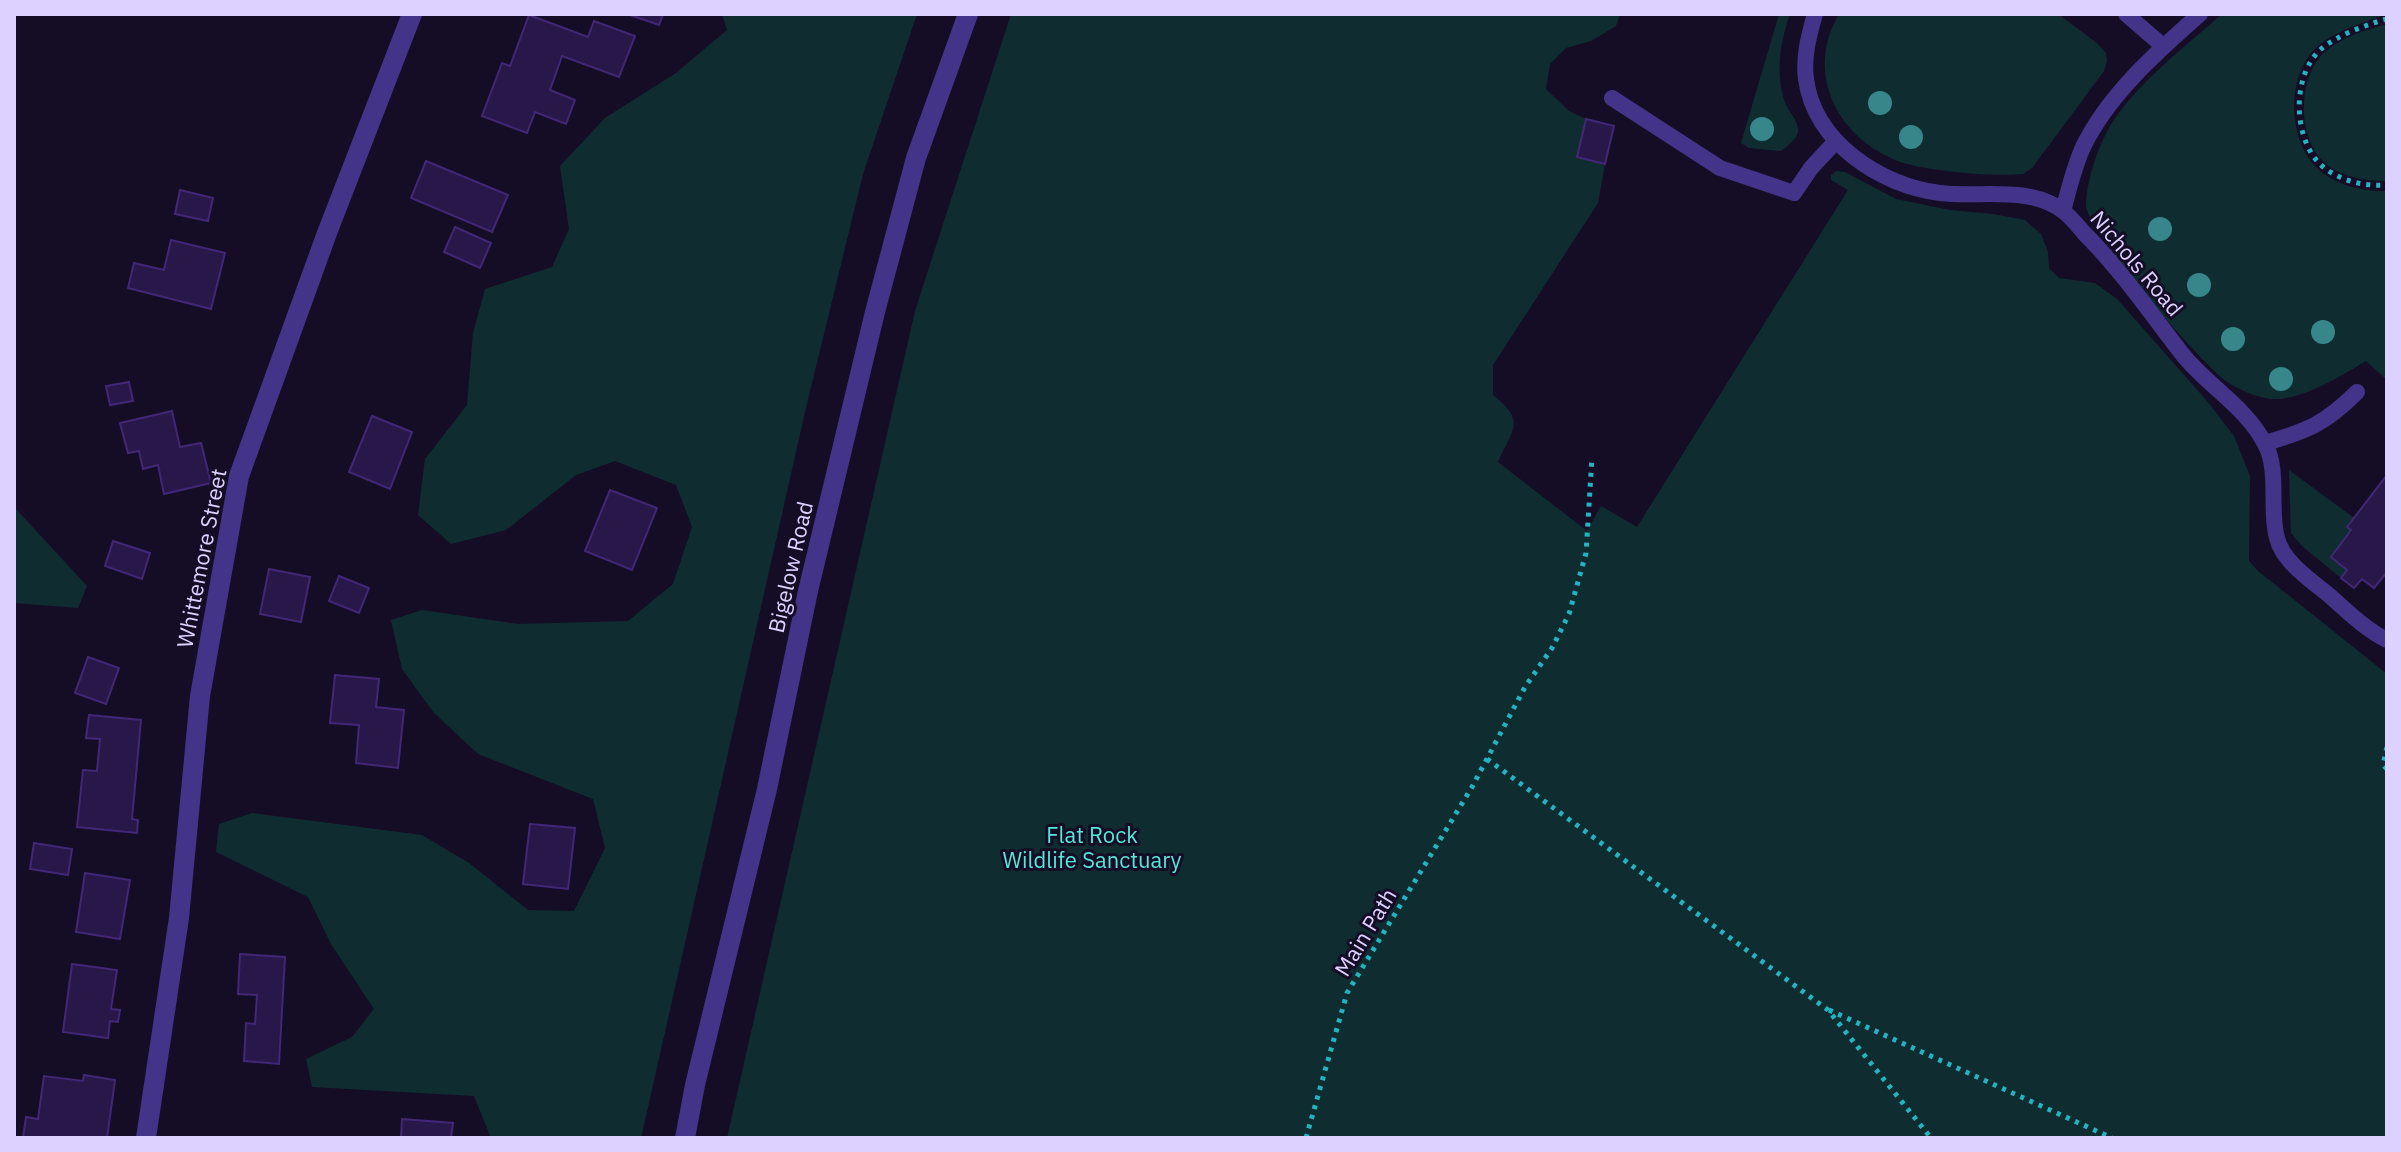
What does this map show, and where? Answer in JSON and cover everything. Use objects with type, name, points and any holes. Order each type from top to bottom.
[{"type":"street","name":"Whittemore Street","points":[[146,1138],[179,918],[200,696],[239,476],[327,233],[412,14]]},
{"type":"street","name":"Bigelow Road","points":[[685,1138],[767,789],[808,591],[875,312],[916,158],[968,14]]},
{"type":"lane","name":"Nichols Road","points":[[1815,14],[1805,58],[1806,79],[1811,102],[1836,141],[1881,175],[1911,187],[1950,194],[2020,195],[2043,200],[2063,211],[2104,252],[2184,355],[2265,443]]},
{"type":"lane","points":[[2126,14],[2163,46]]},
{"type":"lane","points":[[2063,211],[2077,161],[2098,121],[2117,95],[2163,46],[2200,14]]},
{"type":"lane","points":[[1612,98],[1720,168],[1794,193],[1811,168],[1836,141]]},
{"type":"lane","points":[[2357,392],[2322,423],[2298,434],[2265,443],[2270,456],[2275,531],[2287,558],[2349,612],[2387,640]]},
{"type":"path","points":[[2387,19],[2329,43],[2320,50],[2301,83],[2299,103],[2304,136],[2320,165],[2352,181],[2387,185]]},
{"type":"path","name":"Main Path","points":[[1306,1138],[1347,993],[1463,800],[1569,614],[1586,553],[1592,457]]},
{"type":"path","points":[[2387,747],[2383,765],[2387,769]]},
{"type":"path","points":[[1487,759],[1828,1010],[2112,1138]]},
{"type":"path","points":[[1828,1010],[1931,1138]]},
{"type":"green space","points":[[722,14],[917,14],[863,174],[805,412],[641,1138],[491,1138],[474,1096],[312,1087],[306,1059],[352,1037],[374,1009],[331,944],[308,897],[216,852],[219,824],[252,813],[422,835],[469,863],[528,910],[574,911],[605,848],[593,799],[478,754],[434,713],[402,669],[391,620],[422,610],[518,624],[628,621],[673,584],[692,527],[676,485],[615,461],[576,475],[506,530],[451,544],[418,515],[425,459],[467,405],[473,333],[485,289],[552,267],[569,229],[560,166],[605,118],[676,73],[727,30]]},
{"type":"green space","name":"Flat Rock Wildlife Sanctuary","points":[[1011,14],[1620,14],[1616,26],[1591,41],[1566,48],[1550,64],[1546,89],[1569,111],[1586,119],[1577,157],[1605,164],[1598,203],[1493,365],[1493,395],[1510,412],[1514,426],[1498,462],[1587,531],[1601,506],[1637,527],[1848,190],[1831,180],[1831,175],[1836,171],[1845,172],[1896,199],[2025,220],[2041,234],[2048,252],[2049,268],[2059,278],[2095,283],[2117,299],[2234,436],[2250,476],[2249,561],[2387,674],[2387,1138],[727,1138],[915,311]]},
{"type":"green space","points":[[1779,14],[1790,14],[1781,47],[1780,81],[1785,103],[1798,132],[1781,151],[1749,148],[1741,143]]},
{"type":"green space","points":[[1839,14],[2058,14],[2098,44],[2106,53],[2107,61],[2104,71],[2032,168],[2023,174],[1939,170],[1907,164],[1874,149],[1856,135],[1842,118],[1826,79],[1825,57],[1829,36]]},
{"type":"green space","points":[[2222,14],[2387,14],[2337,34],[2311,53],[2297,80],[2294,112],[2301,144],[2318,169],[2350,186],[2387,191],[2387,380],[2366,361],[2317,388],[2290,397],[2265,398],[2235,387],[2171,325],[2125,269],[2092,221],[2086,206],[2088,185],[2101,144],[2115,118],[2156,72]]},
{"type":"green space","points":[[2387,24],[2387,181],[2353,177],[2323,161],[2309,138],[2304,110],[2308,81],[2320,57],[2351,36]]},
{"type":"green space","points":[[2289,470],[2354,518],[2347,527],[2351,530],[2331,557],[2347,570],[2341,578],[2291,533]]},
{"type":"green space","points":[[14,507],[87,586],[78,608],[14,603]]},
{"type":"building","points":[[627,14],[663,14],[659,25]]},
{"type":"building","points":[[529,15],[588,37],[594,21],[635,36],[619,77],[562,56],[550,90],[575,100],[566,124],[535,112],[527,133],[482,116],[502,63],[510,66]]},
{"type":"building","points":[[1586,119],[1614,126],[1605,164],[1577,157]]},
{"type":"building","points":[[426,161],[508,195],[492,232],[411,198]]},
{"type":"building","points":[[180,190],[213,198],[208,221],[175,214]]},
{"type":"building","points":[[455,227],[491,243],[480,268],[444,252]]},
{"type":"building","points":[[171,240],[225,253],[211,309],[128,288],[134,263],[164,270]]},
{"type":"building","points":[[129,382],[133,401],[110,405],[106,386]]},
{"type":"building","points":[[172,411],[180,447],[201,443],[211,483],[164,494],[158,465],[143,469],[139,451],[128,453],[120,423]]},
{"type":"building","points":[[372,416],[412,432],[390,489],[349,472]]},
{"type":"building","points":[[2387,475],[2387,572],[2374,588],[2362,579],[2354,588],[2341,578],[2347,570],[2331,557],[2351,530],[2347,527]]},
{"type":"building","points":[[610,490],[657,508],[632,570],[585,551]]},
{"type":"building","points":[[113,541],[150,553],[142,579],[105,566]]},
{"type":"building","points":[[269,569],[310,577],[301,622],[260,614]]},
{"type":"building","points":[[339,576],[369,588],[359,613],[329,601]]},
{"type":"building","points":[[88,657],[119,668],[106,704],[75,693]]},
{"type":"building","points":[[335,675],[379,679],[376,707],[404,710],[398,768],[356,763],[359,725],[330,723]]},
{"type":"building","points":[[89,715],[141,720],[132,819],[138,820],[137,833],[77,827],[83,770],[97,771],[100,739],[86,738]]},
{"type":"building","points":[[530,824],[575,828],[568,889],[523,884]]},
{"type":"building","points":[[34,843],[72,849],[68,875],[30,869]]},
{"type":"building","points":[[85,873],[130,880],[120,939],[76,932]]},
{"type":"building","points":[[240,954],[285,957],[279,1064],[244,1061],[246,1023],[255,1024],[257,995],[238,994]]},
{"type":"building","points":[[72,964],[117,970],[111,1009],[120,1010],[118,1022],[110,1021],[108,1038],[63,1032]]},
{"type":"building","points":[[84,1075],[115,1080],[107,1138],[23,1138],[26,1117],[38,1119],[44,1076],[83,1081]]},
{"type":"building","points":[[402,1119],[453,1123],[451,1138],[401,1138]]}]
